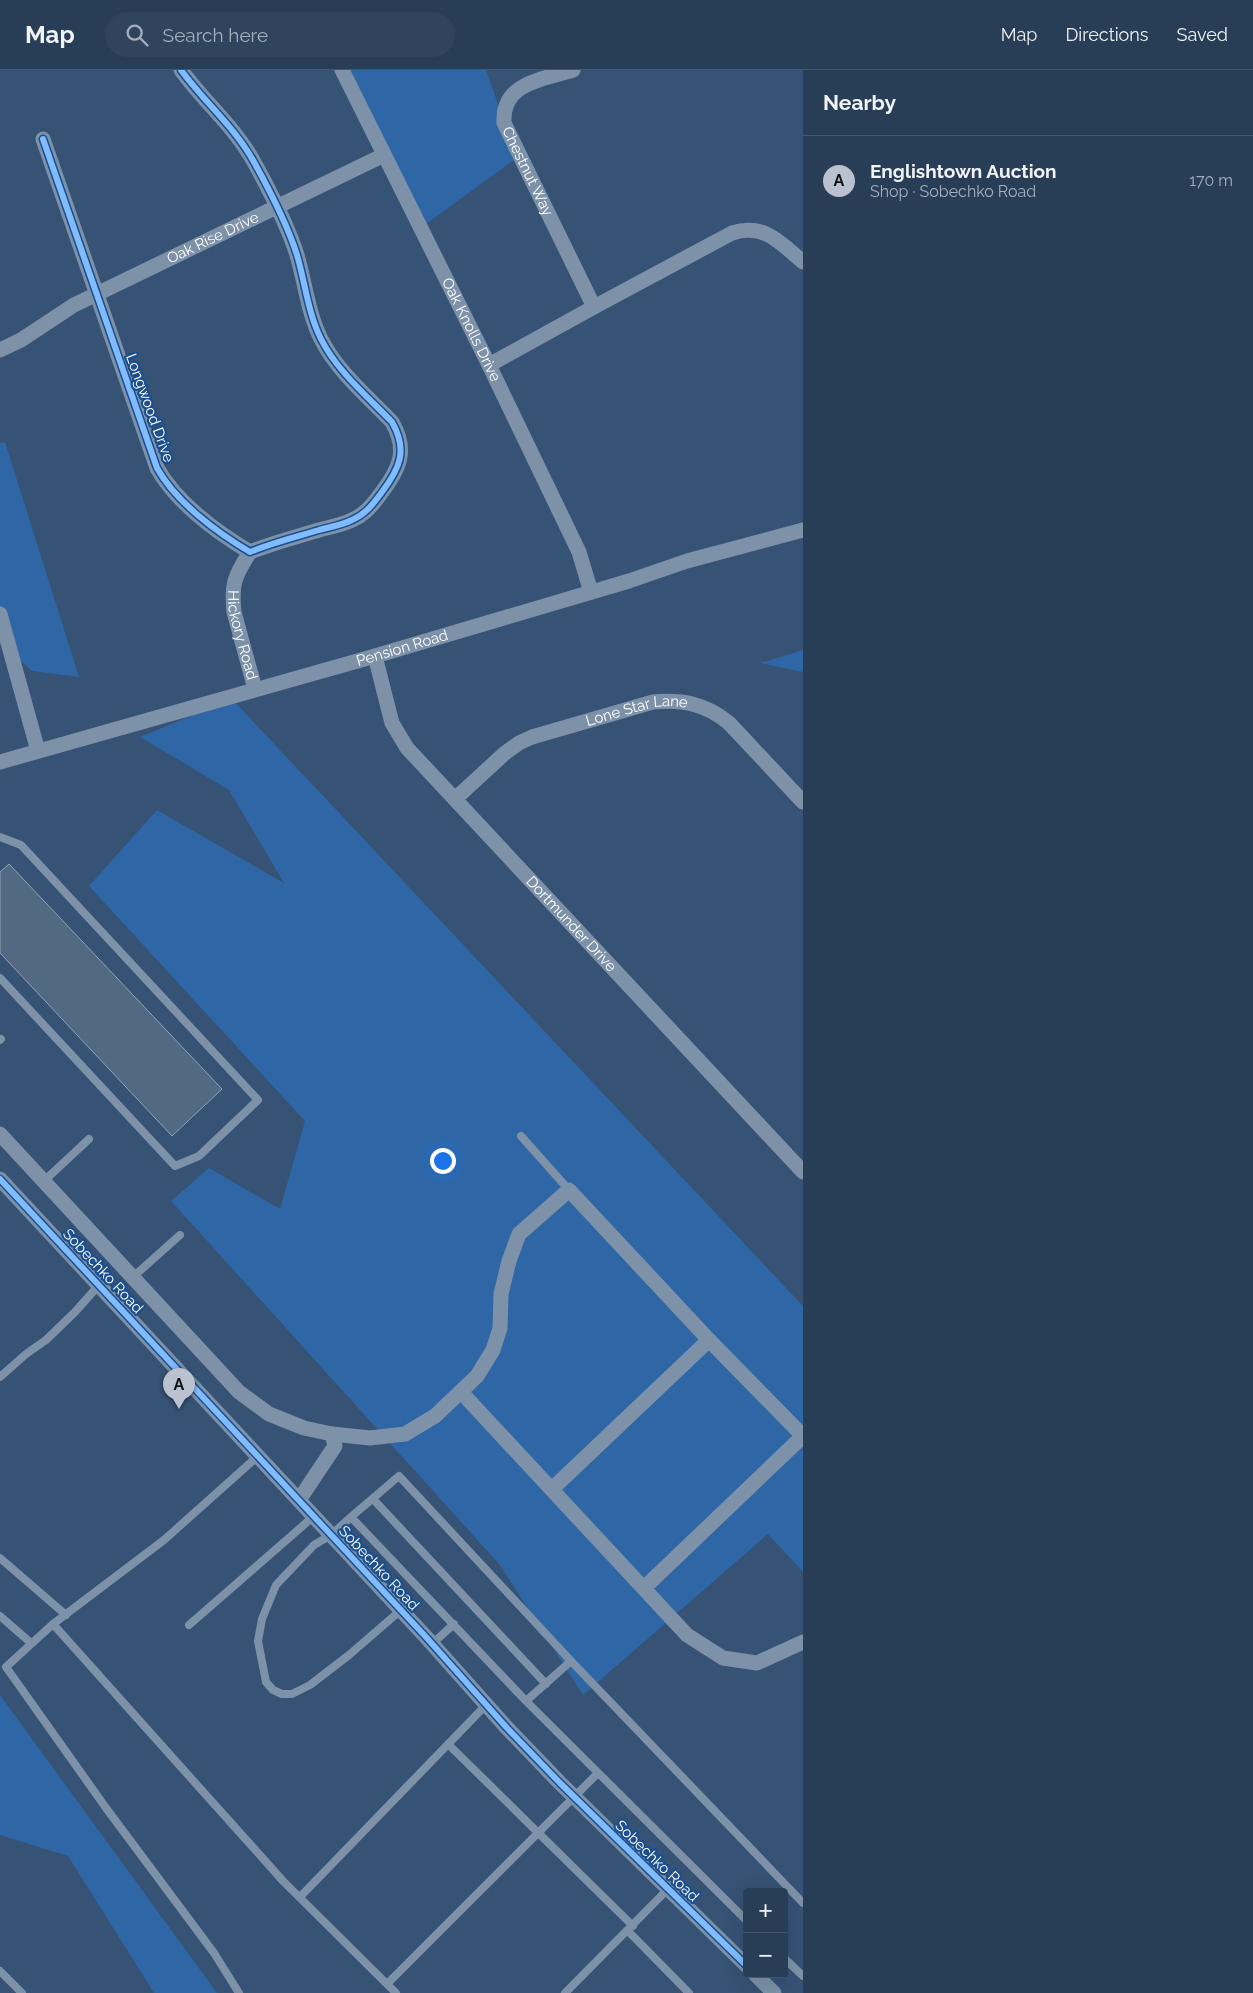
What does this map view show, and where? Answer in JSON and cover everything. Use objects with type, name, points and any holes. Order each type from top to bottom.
[{"type":"street","points":[[181,70],[200,95],[235,131],[254,162],[296,252],[312,316],[321,340],[338,365],[392,422],[399,437],[401,453],[399,466],[370,509],[351,521],[270,544],[250,552]]},
{"type":"street","name":"Oak Knolls Drive","points":[[342,70],[489,365],[579,552],[591,592]]},
{"type":"street","name":"Chestnut Way","points":[[573,70],[522,86],[512,93],[506,102],[503,113],[504,123],[594,307]]},
{"type":"street","name":"Longwood Drive","points":[[43,139],[157,468],[166,483],[178,496],[230,540],[250,552]]},
{"type":"street","name":"Oak Rise Drive","points":[[96,294],[384,156]]},
{"type":"street","points":[[489,365],[732,233],[744,229],[768,234],[803,262]]},
{"type":"street","points":[[0,350],[21,340],[74,305],[96,294]]},
{"type":"street","name":"Pension Road","points":[[0,762],[375,656],[591,592],[687,561],[803,530]]},
{"type":"street","name":"Hickory Road","points":[[250,552],[237,573],[233,600],[234,612],[256,689]]},
{"type":"street","points":[[0,614],[38,751]]},
{"type":"street","name":"Dortmunder Drive","points":[[375,656],[383,692],[397,734],[407,748],[803,1172]]},
{"type":"street","name":"Lone Star Lane","points":[[455,799],[505,753],[526,740],[653,702],[668,700],[692,703],[719,715],[729,723],[803,802]]},
{"type":"street","points":[[0,1134],[239,1392],[269,1414],[304,1428],[332,1434],[370,1438],[405,1434],[435,1416],[477,1376],[493,1350],[500,1328],[503,1286],[509,1261],[520,1234],[569,1190],[709,1340],[803,1436],[644,1588]]},
{"type":"street","name":"Sobechko Road","points":[[0,1179],[401,1610],[486,1705],[574,1797],[743,1962]]},
{"type":"street","points":[[552,1489],[709,1340]]},
{"type":"street","points":[[461,1392],[687,1635],[723,1658],[757,1663],[803,1642]]},
{"type":"street","points":[[299,1500],[334,1446],[332,1434]]},
{"type":"street","points":[[759,1978],[774,1993]]},
{"type":"lane","points":[[0,838],[21,845],[258,1100],[199,1156],[176,1166],[0,978]]},
{"type":"lane","points":[[521,1136],[569,1190]]},
{"type":"lane","points":[[44,1181],[89,1139]]},
{"type":"lane","points":[[133,1277],[180,1235]]},
{"type":"lane","points":[[0,1377],[26,1354],[46,1340],[99,1285]]},
{"type":"lane","points":[[239,1993],[214,1952],[106,1808],[3,1665],[53,1624],[164,1540],[258,1456]]},
{"type":"lane","points":[[401,1610],[349,1655],[310,1685],[292,1694],[282,1694],[273,1690],[266,1682],[258,1641],[262,1619],[276,1585],[314,1545],[331,1535],[399,1476],[571,1662],[803,1903]]},
{"type":"lane","points":[[373,1499],[546,1684]]},
{"type":"lane","points":[[189,1625],[314,1516]]},
{"type":"lane","points":[[351,1516],[526,1700],[743,1916]]},
{"type":"lane","points":[[0,1558],[66,1615]]},
{"type":"lane","points":[[0,1616],[31,1643]]},
{"type":"lane","points":[[53,1624],[283,1880],[396,1993]]},
{"type":"lane","points":[[432,1644],[454,1624]]},
{"type":"lane","points":[[526,1700],[571,1662]]},
{"type":"lane","points":[[300,1897],[486,1705]]},
{"type":"lane","points":[[448,1744],[537,1832],[689,1993]]},
{"type":"lane","points":[[387,1984],[598,1773]]},
{"type":"lane","points":[[565,1993],[668,1889]]},
{"type":"lane","points":[[788,1962],[803,1976]]},
{"type":"lane","points":[[0,1971],[22,1993]]},
{"type":"shaded area","points":[[345,70],[486,70],[517,158],[419,229]]},
{"type":"shaded area","points":[[5,442],[79,677],[32,671],[0,642],[0,443]]},
{"type":"shaded area","points":[[803,650],[803,672],[760,663]]},
{"type":"shaded area","points":[[232,699],[803,1306],[803,1572],[768,1534],[583,1695],[500,1565],[171,1201],[209,1168],[280,1209],[305,1121],[89,886],[157,810],[284,883],[229,790],[140,737]]},
{"type":"shaded area","points":[[0,1695],[217,1993],[154,1993],[68,1856],[0,1835]]},
{"type":"building","points":[[9,864],[222,1089],[172,1136],[0,953],[0,872]]},
{"type":"cycle path","points":[[43,139],[157,468],[165,481],[186,504],[211,526],[250,552],[357,518],[375,501],[397,467],[401,450],[397,432],[392,422],[353,383],[328,351],[313,319],[293,243],[266,184],[238,137],[181,70]]},
{"type":"cycle path","points":[[0,1179],[426,1637],[507,1728],[560,1783],[743,1962]]},
{"type":"place","name":"Englishtown Auction","points":[[179,1409]]}]
